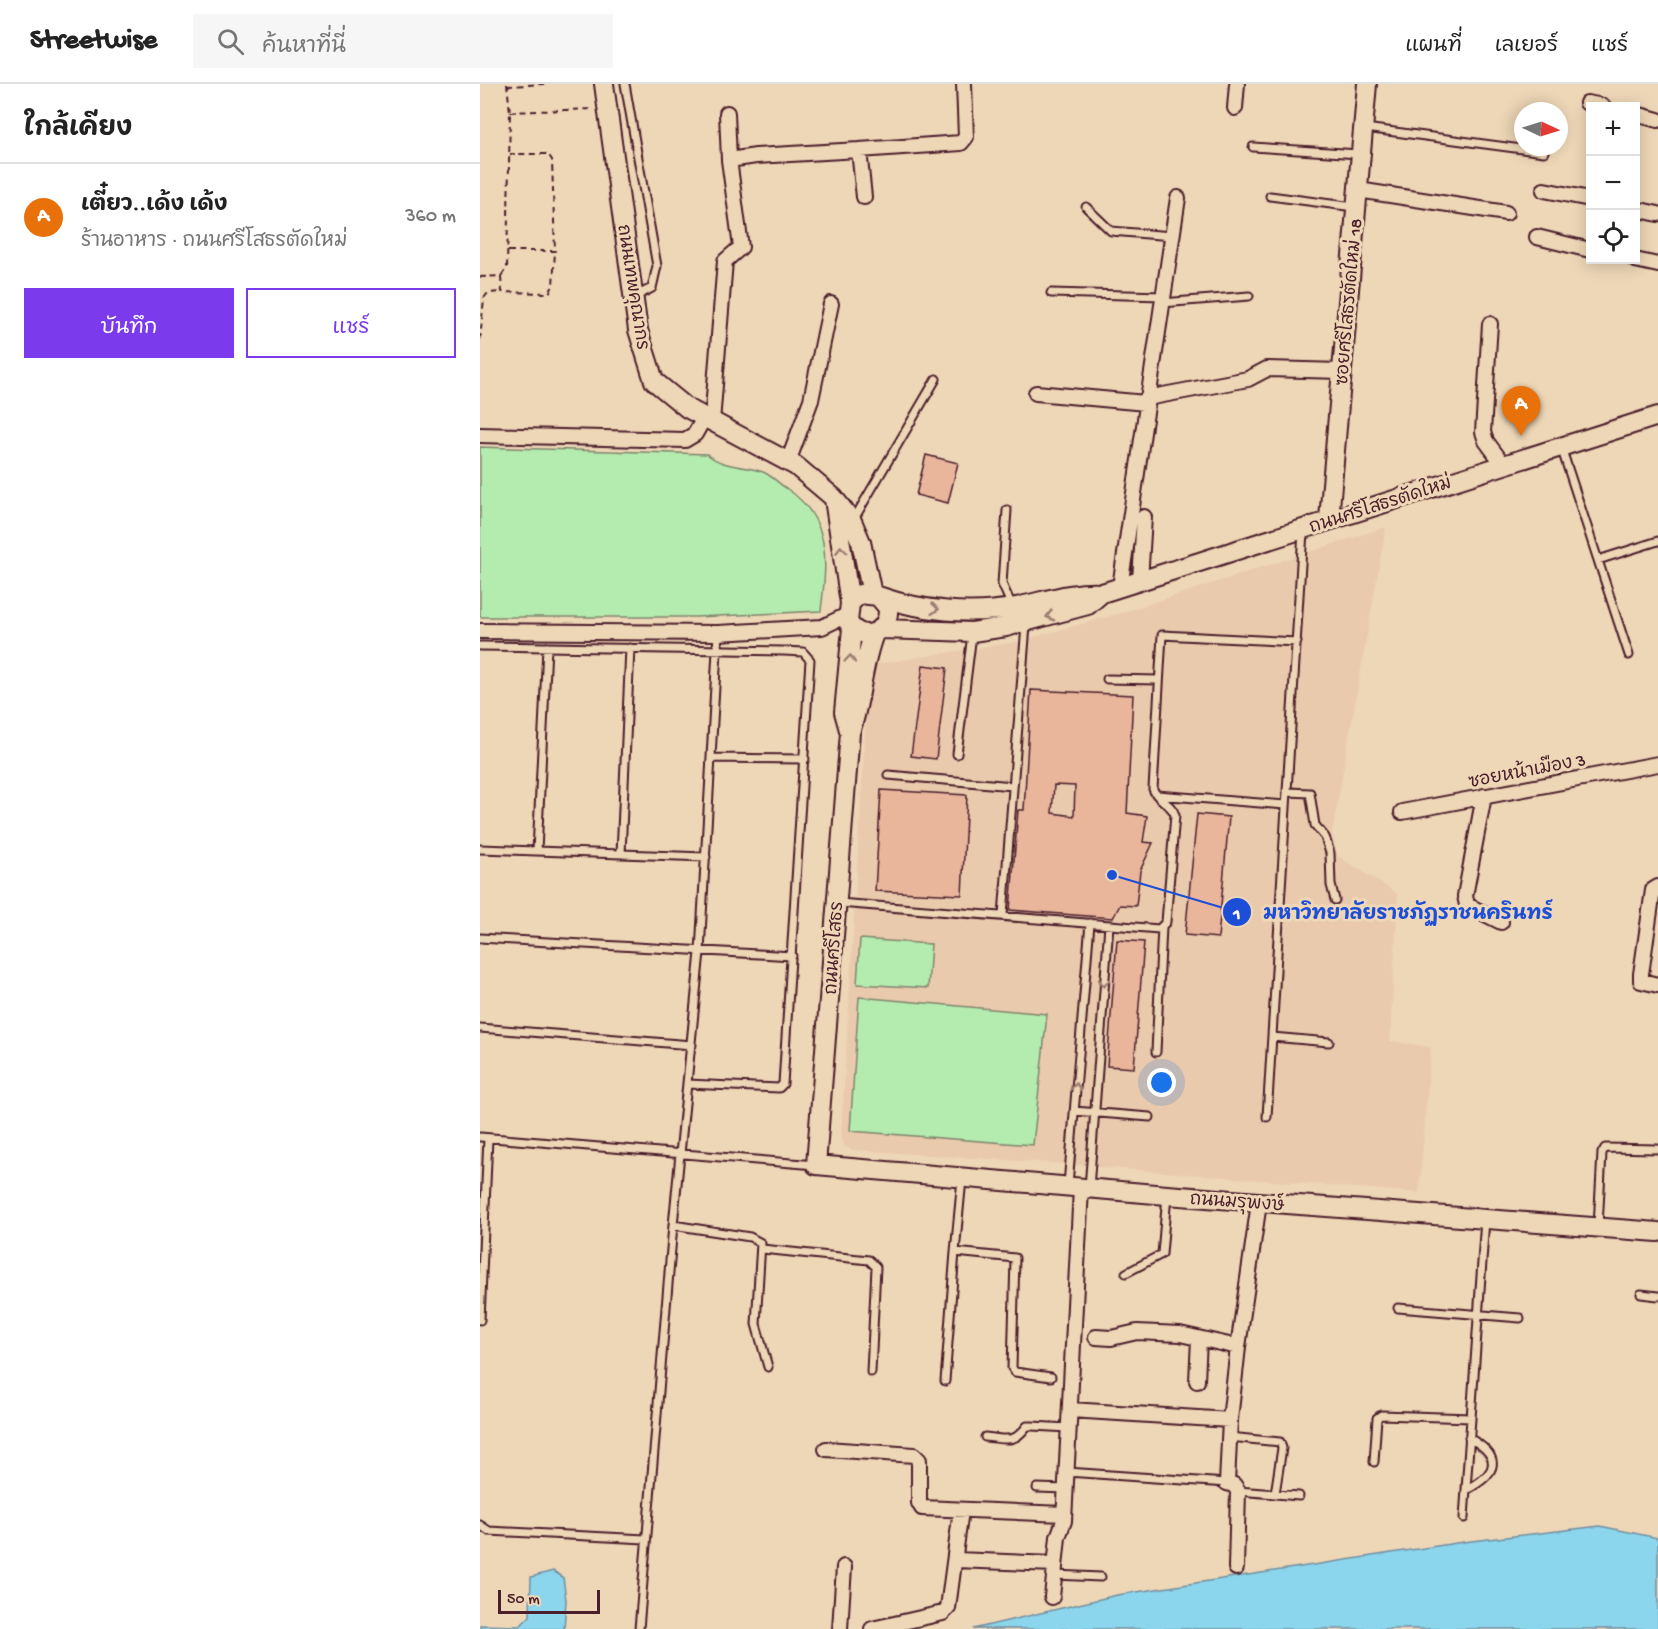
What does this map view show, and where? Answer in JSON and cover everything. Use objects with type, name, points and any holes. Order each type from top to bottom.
[{"type":"main road","name":"ถนนเทพคุณากร","points":[[604,84],[638,330],[654,381],[669,395],[708,420],[788,462],[834,498],[852,521],[861,542],[875,595]]},
{"type":"main road","name":"ซอยศรีโสธรตัดใหม่ 18","points":[[1329,519],[1368,84]]},
{"type":"main road","name":"ถนนศรีโสธรตัดใหม่","points":[[875,595],[928,609],[1012,608],[1083,592],[1111,590],[1658,416]]},
{"type":"main road","points":[[834,498],[850,615],[866,635],[878,631],[888,615],[888,608],[875,595],[860,594],[850,615]]},
{"type":"main road","name":"ถนนศรีโสธรตัดใหม่","points":[[878,631],[972,632],[1026,622],[1088,605],[1111,590]]},
{"type":"main road","name":"ถนนศรีโสธร","points":[[850,615],[844,712],[850,732]]},
{"type":"main road","name":"ถนนศรีโสธร","points":[[816,1165],[850,732],[857,713],[867,651],[878,631]]},
{"type":"main road","name":"ถนนมรุพงษ์","points":[[816,1165],[1167,1196],[1658,1232]]},
{"type":"street","points":[[729,160],[756,156],[961,142],[967,131],[964,84]]},
{"type":"street","points":[[1235,108],[1237,84]]},
{"type":"street","points":[[480,435],[685,440],[695,434],[708,420],[725,261],[741,247],[729,160],[727,113]]},
{"type":"street","points":[[1640,115],[1658,120]]},
{"type":"street","points":[[859,150],[864,196]]},
{"type":"street","points":[[1544,190],[1586,199]]},
{"type":"street","points":[[1111,590],[1147,400],[1178,198]]},
{"type":"street","points":[[1357,199],[1506,213]]},
{"type":"street","points":[[1640,210],[1658,214]]},
{"type":"street","points":[[1536,237],[1586,248]]},
{"type":"street","points":[[1640,261],[1658,265]]},
{"type":"street","points":[[788,462],[811,400],[831,304]]},
{"type":"street","points":[[1490,324],[1484,432],[1486,441],[1503,464]]},
{"type":"street","points":[[1036,393],[1147,400],[1248,379],[1267,369],[1342,371]]},
{"type":"street","points":[[1140,581],[1144,516]]},
{"type":"street","points":[[480,631],[718,633],[822,627],[850,615]]},
{"type":"street","name":"ซอยหน้าเมือง 3","points":[[1402,812],[1658,764]]},
{"type":"street","points":[[1484,796],[1464,896],[1467,905],[1501,922]]},
{"type":"street","points":[[1658,887],[1653,890],[1641,974],[1641,981],[1658,985]]},
{"type":"street","points":[[1052,1597],[1066,1489],[1079,1188]]},
{"type":"street","points":[[1236,1568],[1230,1420],[1259,1203]]},
{"type":"street","points":[[1096,1337],[1111,1338],[1137,1332],[1180,1334],[1238,1347]]},
{"type":"street","points":[[1197,1381],[1199,1340]]},
{"type":"street","points":[[1070,1410],[1230,1420]]},
{"type":"street","points":[[826,1449],[915,1455],[919,1460],[919,1503],[922,1508],[1064,1514]]},
{"type":"street","points":[[872,1629],[943,1613],[951,1599],[961,1510]]},
{"type":"street","points":[[956,1560],[1055,1569]]},
{"type":"street","points":[[840,1629],[844,1567]]},
{"type":"lane","points":[[625,84],[657,266],[652,288],[634,297]]},
{"type":"lane","points":[[1364,128],[1514,148]]},
{"type":"lane","points":[[1253,147],[1361,154]]},
{"type":"lane","points":[[1270,196],[1357,199]]},
{"type":"lane","points":[[1086,207],[1111,231],[1172,236]]},
{"type":"lane","points":[[1051,293],[1162,300],[1249,296]]},
{"type":"lane","points":[[852,521],[936,379]]},
{"type":"lane","points":[[1561,447],[1629,655]]},
{"type":"lane","points":[[1007,510],[1002,584],[1012,608]]},
{"type":"lane","points":[[1267,1117],[1303,528]]},
{"type":"lane","points":[[1598,560],[1658,541]]},
{"type":"lane","points":[[1002,915],[1026,622]]},
{"type":"lane","points":[[957,754],[972,632]]},
{"type":"lane","points":[[639,1629],[673,1225],[700,952],[718,633]]},
{"type":"lane","points":[[1155,1052],[1162,927],[1166,922],[1175,814],[1169,804],[1155,795],[1153,789],[1161,638],[1167,633],[1297,642]]},
{"type":"lane","points":[[480,646],[784,651],[803,652],[807,656],[811,667],[783,1084],[779,1088],[688,1084]]},
{"type":"lane","points":[[537,851],[547,647]]},
{"type":"lane","points":[[621,854],[630,648]]},
{"type":"lane","points":[[1107,679],[1159,680]]},
{"type":"lane","points":[[711,758],[805,759]]},
{"type":"lane","points":[[888,775],[1013,786]]},
{"type":"lane","points":[[1288,792],[1310,793],[1315,825],[1325,837],[1330,853],[1331,885],[1335,900]]},
{"type":"lane","points":[[1155,795],[1286,805]]},
{"type":"lane","points":[[480,849],[706,857]]},
{"type":"lane","points":[[836,903],[1109,925],[1162,927]]},
{"type":"lane","points":[[1079,1188],[1074,1111],[1090,923]]},
{"type":"lane","points":[[1079,1188],[1094,1113],[1109,925]]},
{"type":"lane","points":[[480,938],[792,956]]},
{"type":"lane","points":[[480,1028],[692,1045]]},
{"type":"lane","points":[[1272,1037],[1329,1042]]},
{"type":"lane","points":[[1074,1111],[1150,1117]]},
{"type":"lane","points":[[480,1320],[484,1138],[816,1165]]},
{"type":"lane","points":[[1598,1228],[1602,1153],[1610,1147],[1658,1149]]},
{"type":"lane","points":[[945,1381],[962,1179]]},
{"type":"lane","points":[[1126,1273],[1162,1254],[1167,1196]]},
{"type":"lane","points":[[1464,1518],[1485,1219]]},
{"type":"lane","points":[[673,1225],[750,1237],[761,1243],[757,1276],[756,1324],[768,1367]]},
{"type":"lane","points":[[762,1249],[870,1260],[874,1263],[876,1267],[871,1372]]},
{"type":"lane","points":[[955,1252],[1015,1258],[1012,1368],[1015,1372],[1051,1377]]},
{"type":"lane","points":[[1641,1294],[1658,1296]]},
{"type":"lane","points":[[1398,1308],[1520,1318]]},
{"type":"lane","points":[[1374,1462],[1377,1418],[1381,1415],[1471,1418]]},
{"type":"lane","points":[[985,1437],[1014,1439],[1021,1436],[1027,1426],[1069,1428]]},
{"type":"lane","points":[[1229,1437],[1280,1442],[1282,1448],[1275,1494]]},
{"type":"lane","points":[[1466,1490],[1486,1478],[1492,1466],[1487,1448],[1469,1438]]},
{"type":"lane","points":[[1067,1472],[1233,1487],[1299,1496]]},
{"type":"lane","points":[[1037,1488],[1066,1489]]},
{"type":"lane","points":[[480,1525],[489,1531],[645,1539]]},
{"type":"lane","points":[[1055,1569],[1101,1577]]},
{"type":"path","points":[[502,292],[501,276],[507,268],[508,252],[510,112],[507,85],[545,84]]},
{"type":"path","points":[[510,112],[608,108]]},
{"type":"path","points":[[480,340],[484,298],[488,293],[549,293],[553,286],[555,251],[552,160],[548,154],[510,154]]},
{"type":"path","points":[[508,252],[555,251]]},
{"type":"path","points":[[480,277],[501,276]]},
{"type":"shaded area","points":[[1386,527],[1332,834],[1338,856],[1398,894],[1390,1041],[1431,1047],[1419,1193],[1052,1163],[853,1150],[844,1146],[841,1136],[869,665],[1016,642],[1118,614]]},
{"type":"green space","points":[[480,447],[707,454],[720,462],[766,473],[801,500],[812,513],[819,527],[825,558],[821,611],[696,617],[480,617]]},
{"type":"green space","points":[[860,939],[931,944],[928,988],[857,984]]},
{"type":"green space","points":[[859,997],[1047,1014],[1033,1145],[850,1131]]},
{"type":"water","points":[[1600,1526],[1658,1538],[1658,1629],[973,1629],[1117,1595],[1463,1542]]},
{"type":"water","points":[[553,1571],[563,1577],[566,1600],[564,1629],[480,1629],[480,1625],[520,1626],[530,1616],[531,1577]]},
{"type":"building","points":[[926,455],[958,463],[948,503],[916,495]]},
{"type":"building","points":[[923,665],[947,668],[936,759],[911,756]]},
{"type":"building","points":[[1031,690],[1133,695],[1127,813],[1147,816],[1143,842],[1153,843],[1140,871],[1136,906],[1120,905],[1113,918],[1010,910],[1018,810],[1024,810]],"holes":[[[1054,785],[1075,786],[1074,816],[1052,813]]]},
{"type":"building","points":[[881,790],[967,795],[962,895],[875,891]]},
{"type":"building","points":[[1197,814],[1229,817],[1218,938],[1185,935]]},
{"type":"building","points":[[1117,940],[1144,942],[1134,1068],[1107,1066]]},
{"type":"place","name":"เตี๋ยว..เด้ง เด้ง","points":[[1521,436]]},
{"type":"place","name":"มหาวิทยาลัยราชภัฏราชนครินทร์","points":[[1112,875]]}]
